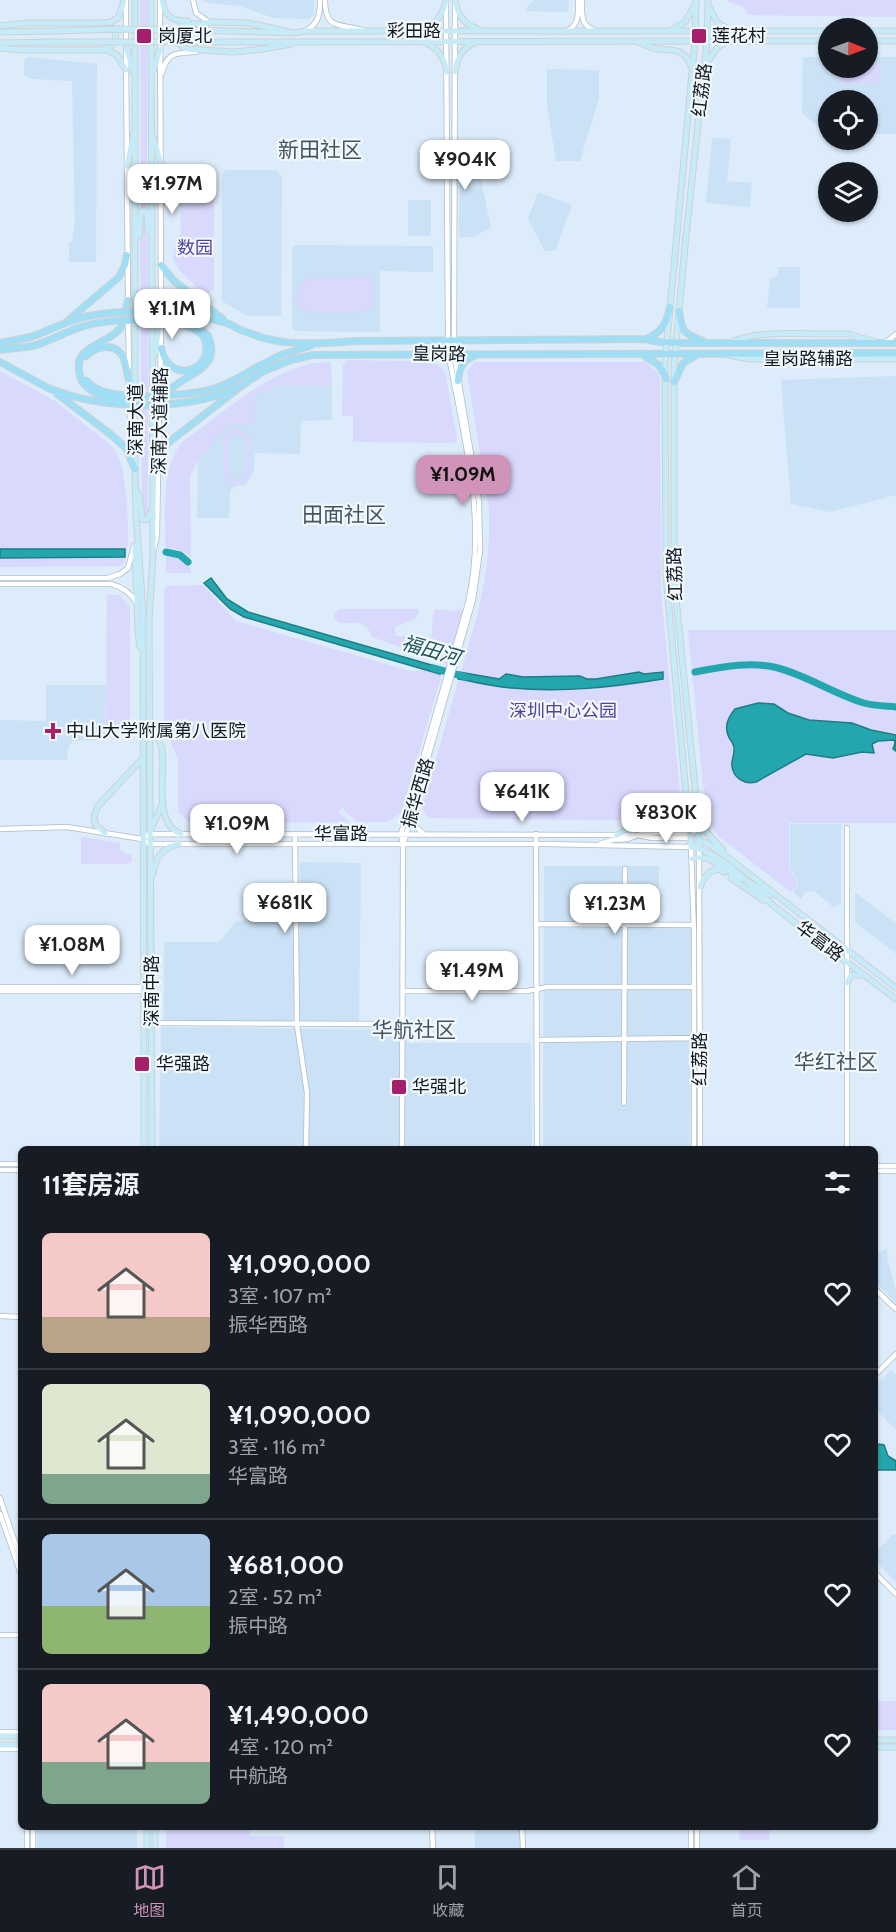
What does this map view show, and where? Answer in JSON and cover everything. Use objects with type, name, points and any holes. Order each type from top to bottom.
[{"type":"highway","points":[[65,323],[122,274],[128,255]]},
{"type":"highway","points":[[161,265],[174,281],[229,324]]},
{"type":"highway","points":[[128,300],[122,326],[91,346],[81,358],[79,369],[88,388],[96,394],[132,404]]},
{"type":"highway","points":[[645,339],[655,336],[660,331],[666,322],[670,307]]},
{"type":"highway","points":[[679,310],[685,333],[709,343]]},
{"type":"highway","name":"皇岗路","points":[[0,343],[31,337],[65,323],[103,314],[163,313],[197,316],[229,324],[257,337],[282,342],[316,344],[355,341],[645,339],[675,343],[896,343]]},
{"type":"highway","points":[[159,415],[169,391],[201,370],[207,363],[211,351],[204,330],[194,323],[163,313]]},
{"type":"highway","points":[[0,350],[33,346],[89,324],[114,321],[155,321],[182,324],[206,337]]},
{"type":"highway","points":[[161,348],[165,361],[170,366],[180,371],[192,370],[205,357],[206,337]]},
{"type":"highway","points":[[129,380],[122,355],[112,348],[102,347],[94,350],[85,358],[84,380],[94,388],[119,394],[178,395],[218,387],[288,352],[316,344]]},
{"type":"highway","points":[[638,353],[657,363],[666,379]]},
{"type":"highway","points":[[674,382],[683,363],[700,353]]},
{"type":"highway","name":"皇岗路","points":[[0,362],[48,388],[70,396],[120,405],[201,400],[244,384],[284,362],[314,355],[896,353]]},
{"type":"highway","points":[[458,381],[463,363],[478,354]]},
{"type":"highway","points":[[159,462],[164,448],[172,440],[244,384]]},
{"type":"highway","points":[[48,388],[110,433],[126,448],[135,469]]},
{"type":"main road","points":[[0,26],[27,22],[102,23],[119,17],[125,0]]},
{"type":"main road","name":"深南大道辅路","points":[[125,0],[129,409],[135,469]]},
{"type":"main road","name":"深南大道","points":[[135,0],[135,469],[143,655],[142,839]]},
{"type":"main road","name":"深南大道","points":[[150,834],[149,608],[153,554],[151,0]]},
{"type":"main road","points":[[161,0],[165,11],[172,19],[260,24],[293,33]]},
{"type":"main road","name":"深南大道辅路","points":[[153,554],[157,535],[163,313],[161,0]]},
{"type":"main road","points":[[193,0],[196,13],[209,22]]},
{"type":"main road","points":[[305,31],[318,19],[320,0]]},
{"type":"main road","points":[[326,0],[326,14],[331,22],[364,31]]},
{"type":"main road","points":[[446,0],[451,341]]},
{"type":"main road","points":[[416,31],[426,28],[441,16],[446,0]]},
{"type":"main road","points":[[455,0],[463,21],[486,31]]},
{"type":"main road","points":[[451,341],[455,0]]},
{"type":"main road","points":[[567,31],[575,24],[580,13],[580,0]]},
{"type":"main road","points":[[669,31],[688,19],[695,0]]},
{"type":"main road","name":"红荔路","points":[[694,1146],[692,847],[666,576],[666,353],[695,41],[695,0]]},
{"type":"main road","points":[[708,1],[710,11],[717,22],[734,31]]},
{"type":"main road","name":"红荔路","points":[[700,1146],[699,840],[675,587],[674,382],[675,343],[708,31],[708,1]]},
{"type":"main road","points":[[580,13],[585,24],[596,31]]},
{"type":"main road","points":[[207,51],[182,48],[178,41],[178,31],[182,25],[216,22]]},
{"type":"main road","points":[[0,48],[22,50],[110,47],[116,40],[116,32],[102,23]]},
{"type":"main road","name":"彩田路","points":[[0,32],[118,29],[293,33],[305,31],[818,31]]},
{"type":"main road","points":[[878,31],[896,31]]},
{"type":"main road","points":[[416,41],[438,50],[447,72]]},
{"type":"main road","points":[[454,72],[461,52],[481,41]]},
{"type":"main road","points":[[637,41],[656,48],[681,51],[691,66],[691,79]]},
{"type":"main road","points":[[703,76],[712,54],[728,41]]},
{"type":"main road","name":"彩田路","points":[[0,43],[818,41]]},
{"type":"main road","points":[[878,41],[894,42]]},
{"type":"main road","points":[[161,84],[163,69],[169,57],[177,53],[249,51],[284,46],[294,42]]},
{"type":"main road","points":[[126,45],[136,85]]},
{"type":"main road","points":[[99,49],[114,53],[120,58],[126,70]]},
{"type":"main road","points":[[151,79],[160,49]]},
{"type":"main road","points":[[688,117],[698,118]]},
{"type":"main road","points":[[127,166],[136,126]]},
{"type":"main road","points":[[151,130],[161,164]]},
{"type":"main road","points":[[136,247],[143,210],[147,212],[151,247]]},
{"type":"main road","points":[[152,376],[163,313]]},
{"type":"main road","points":[[883,343],[896,334]]},
{"type":"main road","name":"振华西路","points":[[404,834],[412,814],[448,684],[472,586],[476,535],[472,483],[451,354],[451,341]]},
{"type":"main road","name":"皇岗路辅路","points":[[721,353],[745,359],[896,359]]},
{"type":"main road","name":"振华西路","points":[[451,354],[458,381],[479,501],[480,534],[476,587],[454,661]]},
{"type":"main road","points":[[136,488],[142,519],[149,519],[152,503]]},
{"type":"main road","points":[[0,578],[108,578],[120,574],[128,568],[137,532]]},
{"type":"main road","points":[[135,544],[139,639],[143,655]]},
{"type":"main road","points":[[0,584],[111,584],[133,596],[137,603]]},
{"type":"main road","name":"振华西路","points":[[402,1146],[404,834],[448,684]]},
{"type":"main road","points":[[150,717],[162,748],[163,804],[167,822],[172,829],[182,834]]},
{"type":"main road","points":[[105,833],[95,824],[96,810],[142,759]]},
{"type":"main road","points":[[696,801],[707,833],[727,857]]},
{"type":"main road","points":[[142,839],[150,834],[163,804]]},
{"type":"main road","points":[[616,835],[628,830],[678,829],[685,822],[689,809]]},
{"type":"main road","points":[[412,814],[416,827],[426,834]]},
{"type":"main road","points":[[0,829],[64,827],[142,839],[150,844]]},
{"type":"main road","points":[[847,828],[847,1146]]},
{"type":"main road","name":"华富路","points":[[691,836],[698,831]]},
{"type":"main road","name":"华富路","points":[[596,845],[647,833],[691,836],[711,845],[896,988]]},
{"type":"main road","name":"华富路","points":[[150,834],[638,835]]},
{"type":"main road","name":"深南中路","points":[[150,834],[152,1146]]},
{"type":"main road","points":[[296,834],[297,1025],[307,1093],[306,1146]]},
{"type":"main road","points":[[536,834],[537,1146]]},
{"type":"main road","name":"深南中路","points":[[142,839],[143,1146]]},
{"type":"main road","name":"华富路","points":[[150,844],[536,844],[692,847],[714,856],[774,906],[896,999]]},
{"type":"main road","points":[[150,884],[155,861],[159,855],[178,844]]},
{"type":"main road","points":[[692,859],[699,857]]},
{"type":"main road","name":"华富路","points":[[699,857],[710,859],[734,876],[783,901]]},
{"type":"main road","points":[[624,1103],[625,869]]},
{"type":"main road","points":[[700,887],[704,877],[718,869],[774,906]]},
{"type":"main road","points":[[537,924],[693,925]]},
{"type":"main road","points":[[847,983],[851,975],[862,974],[866,964]]},
{"type":"main road","points":[[403,991],[527,991],[537,988],[624,986],[694,987]]},
{"type":"main road","points":[[0,989],[143,989]]},
{"type":"main road","points":[[152,1023],[402,1024]]},
{"type":"main road","points":[[537,1040],[693,1038]]},
{"type":"main road","points":[[0,1164],[18,1164]]},
{"type":"main road","points":[[878,1166],[896,1166]]},
{"type":"main road","points":[[0,1172],[18,1170]]},
{"type":"main road","points":[[878,1171],[896,1171]]},
{"type":"main road","points":[[878,1292],[896,1309]]},
{"type":"main road","points":[[0,1316],[18,1317]]},
{"type":"main road","points":[[878,1372],[896,1354]]},
{"type":"main road","points":[[0,1498],[18,1551]]},
{"type":"main road","points":[[0,1514],[18,1565]]},
{"type":"main road","points":[[878,1576],[896,1594]]},
{"type":"main road","points":[[0,1635],[18,1635]]},
{"type":"main road","points":[[0,1734],[18,1734]]},
{"type":"main road","points":[[878,1740],[896,1740]]},
{"type":"main road","points":[[0,1747],[18,1747]]},
{"type":"main road","points":[[878,1747],[896,1747]]},
{"type":"main road","points":[[27,1830],[27,1848]]},
{"type":"main road","points":[[33,1830],[33,1848]]},
{"type":"main road","points":[[147,1830],[147,1848]]},
{"type":"main road","points":[[155,1830],[155,1848]]},
{"type":"main road","points":[[432,1830],[433,1848]]},
{"type":"main road","points":[[522,1830],[522,1848]]},
{"type":"main road","points":[[691,1830],[691,1848]]},
{"type":"main road","points":[[697,1830],[697,1848]]},
{"type":"shaded area","points":[[202,0],[314,0],[314,14],[309,19],[274,18],[239,6],[207,3]]},
{"type":"shaded area","points":[[534,0],[569,0],[568,12],[524,11]]},
{"type":"shaded area","points":[[27,57],[97,64],[96,262],[69,262],[69,243],[72,242],[75,222],[72,81],[32,79],[24,75],[24,60]]},
{"type":"shaded area","points":[[803,57],[818,57],[818,78],[878,78],[878,57],[896,57],[896,134],[878,134],[878,90],[818,90],[818,126],[802,113]]},
{"type":"shaded area","points":[[547,69],[599,70],[599,98],[580,161],[556,161],[547,105]]},
{"type":"shaded area","points":[[712,138],[731,139],[727,181],[752,183],[750,207],[706,203]]},
{"type":"shaded area","points":[[460,145],[474,145],[491,228],[473,237],[459,237]]},
{"type":"shaded area","points":[[226,170],[276,170],[282,176],[281,316],[247,316],[222,301],[222,174]]},
{"type":"shaded area","points":[[538,192],[572,205],[555,251],[545,251],[528,219]]},
{"type":"shaded area","points":[[408,200],[431,200],[431,236],[408,236]]},
{"type":"shaded area","points":[[294,245],[433,246],[433,272],[380,271],[380,332],[294,331],[292,328],[292,248]]},
{"type":"shaded area","points":[[778,267],[800,267],[800,308],[767,308],[770,278],[777,276]]},
{"type":"shaded area","points":[[896,376],[896,495],[830,512],[791,504],[781,380]]},
{"type":"shaded area","points":[[279,385],[332,386],[332,420],[301,421],[300,454],[255,453],[254,471],[245,485],[234,486],[230,491],[229,518],[197,518],[198,460],[254,395]]},
{"type":"shaded area","name":"中山大学附属第八医院","points":[[46,685],[106,685],[105,740],[73,741],[68,748],[67,760],[0,760],[0,720],[46,721]]},
{"type":"shaded area","points":[[790,824],[841,824],[841,903],[833,907],[814,891],[806,892],[801,899],[793,892],[798,885],[797,878],[790,869]]},
{"type":"shaded area","points":[[300,862],[361,863],[359,1023],[164,1021],[164,942],[217,942],[236,921],[299,921]]},
{"type":"shaded area","points":[[544,866],[659,866],[659,926],[691,927],[690,1146],[543,1146]]},
{"type":"shaded area","points":[[855,892],[896,924],[896,954],[855,922]]},
{"type":"shaded area","points":[[161,1027],[396,1030],[408,1043],[531,1043],[532,1146],[159,1146]]},
{"type":"shaded area","points":[[887,1248],[896,1291],[896,1303],[878,1284],[878,1254]]},
{"type":"shaded area","points":[[891,1370],[896,1375],[896,1430],[878,1411],[878,1383]]},
{"type":"shaded area","points":[[892,1535],[896,1535],[896,1582],[878,1563],[878,1550]]},
{"type":"shaded area","points":[[37,1830],[137,1830],[137,1848],[37,1848]]},
{"type":"shaded area","points":[[475,1830],[523,1830],[522,1848],[475,1848]]},
{"type":"green space","points":[[140,0],[147,0],[147,208],[141,208]]},
{"type":"green space","points":[[728,0],[896,0],[896,17],[748,15],[744,7],[728,2]]},
{"type":"green space","points":[[878,64],[880,64],[879,84],[840,84],[840,78],[878,78]]},
{"type":"green space","name":"数园","points":[[208,183],[212,184],[214,189],[214,289],[205,295],[180,271],[173,259],[176,241],[181,234],[180,196],[184,190],[199,189]]},
{"type":"green space","points":[[143,213],[145,213],[148,243],[148,515],[146,518],[142,516],[140,243]]},
{"type":"green space","points":[[372,277],[375,300],[368,309],[363,311],[312,313],[303,310],[296,301],[297,290],[309,278]]},
{"type":"green space","points":[[348,360],[437,364],[445,372],[457,439],[454,443],[353,442],[353,416],[342,416],[343,365]]},
{"type":"green space","points":[[329,362],[331,364],[332,386],[279,385],[255,395],[254,424],[230,424],[198,460],[190,476],[191,557],[180,550],[165,547],[167,479],[175,453],[182,442],[261,385],[296,368]]},
{"type":"green space","name":"深圳中心公园","points":[[474,362],[645,362],[660,374],[661,592],[681,804],[663,821],[429,818],[422,808],[478,612],[486,573],[489,509],[467,372]]},
{"type":"green space","points":[[0,371],[55,401],[114,449],[122,468],[127,503],[127,548],[122,566],[0,567]]},
{"type":"green space","points":[[242,430],[249,436],[249,477],[240,484],[230,483],[224,477],[224,436],[229,431]],"holes":[[[239,434],[244,437],[245,475],[235,480],[229,476],[229,440],[232,435]]]},
{"type":"green space","points":[[166,555],[179,557],[186,561],[191,573],[166,573]]},
{"type":"green space","points":[[203,585],[236,621],[410,671],[426,670],[442,674],[401,813],[387,822],[357,822],[342,808],[338,812],[350,822],[248,823],[261,816],[259,812],[239,823],[191,823],[178,812],[178,760],[164,725],[164,590],[167,586]]},
{"type":"green space","points":[[107,595],[119,595],[130,607],[130,725],[125,729],[106,729]]},
{"type":"green space","points":[[339,609],[419,609],[414,619],[395,627],[395,635],[418,635],[425,643],[428,643],[432,635],[435,609],[453,611],[461,609],[463,612],[447,664],[372,637],[363,624],[339,623],[334,618],[334,614]]},
{"type":"green space","points":[[688,630],[896,630],[896,823],[789,823],[789,870],[796,878],[797,885],[791,892],[718,836],[709,819],[703,786]]},
{"type":"green space","points":[[81,837],[120,843],[120,849],[124,853],[132,855],[132,861],[128,864],[81,864]]},
{"type":"green space","points":[[878,1701],[896,1701],[896,1730],[878,1730]]},
{"type":"green space","points":[[166,1830],[250,1830],[250,1836],[284,1836],[284,1848],[166,1848]]},
{"type":"green space","points":[[739,1830],[770,1830],[768,1840],[741,1840]]},
{"type":"water","points":[[0,549],[125,549],[125,557],[0,558]]},
{"type":"water","points":[[211,578],[227,599],[248,612],[442,668],[440,674],[244,617],[230,609],[204,583]]},
{"type":"water","points":[[459,672],[499,679],[506,674],[523,677],[580,676],[596,679],[639,672],[644,674],[663,672],[663,679],[550,690],[498,687],[458,679]]},
{"type":"water","points":[[758,703],[774,704],[788,713],[809,720],[852,723],[896,735],[896,751],[893,749],[894,740],[878,741],[872,744],[874,753],[862,752],[833,758],[806,754],[756,782],[744,781],[737,777],[733,770],[734,747],[728,735],[727,724],[735,709]]},
{"type":"water","points":[[884,1445],[888,1456],[896,1461],[896,1470],[878,1470],[878,1446]]},
{"type":"waterway","name":"福田河","points":[[166,552],[180,555],[188,562]]},
{"type":"waterway","name":"福田河","points":[[695,672],[736,666],[768,666],[800,676],[864,703],[896,707]]},
{"type":"waterway","name":"福田河","points":[[433,668],[466,677]]},
{"type":"place","name":"岗厦北","points":[[144,36]]},
{"type":"place","name":"莲花村","points":[[699,36]]},
{"type":"place","name":"中山大学附属第八医院","points":[[53,731]]},
{"type":"place","name":"华强路","points":[[142,1064]]},
{"type":"place","name":"华强北","points":[[399,1087]]},
{"type":"district","name":"新田社区","points":[[320,149]]},
{"type":"district","name":"田面社区","points":[[344,514]]},
{"type":"district","name":"华航社区","points":[[414,1029]]},
{"type":"district","name":"华红社区","points":[[836,1061]]}]
